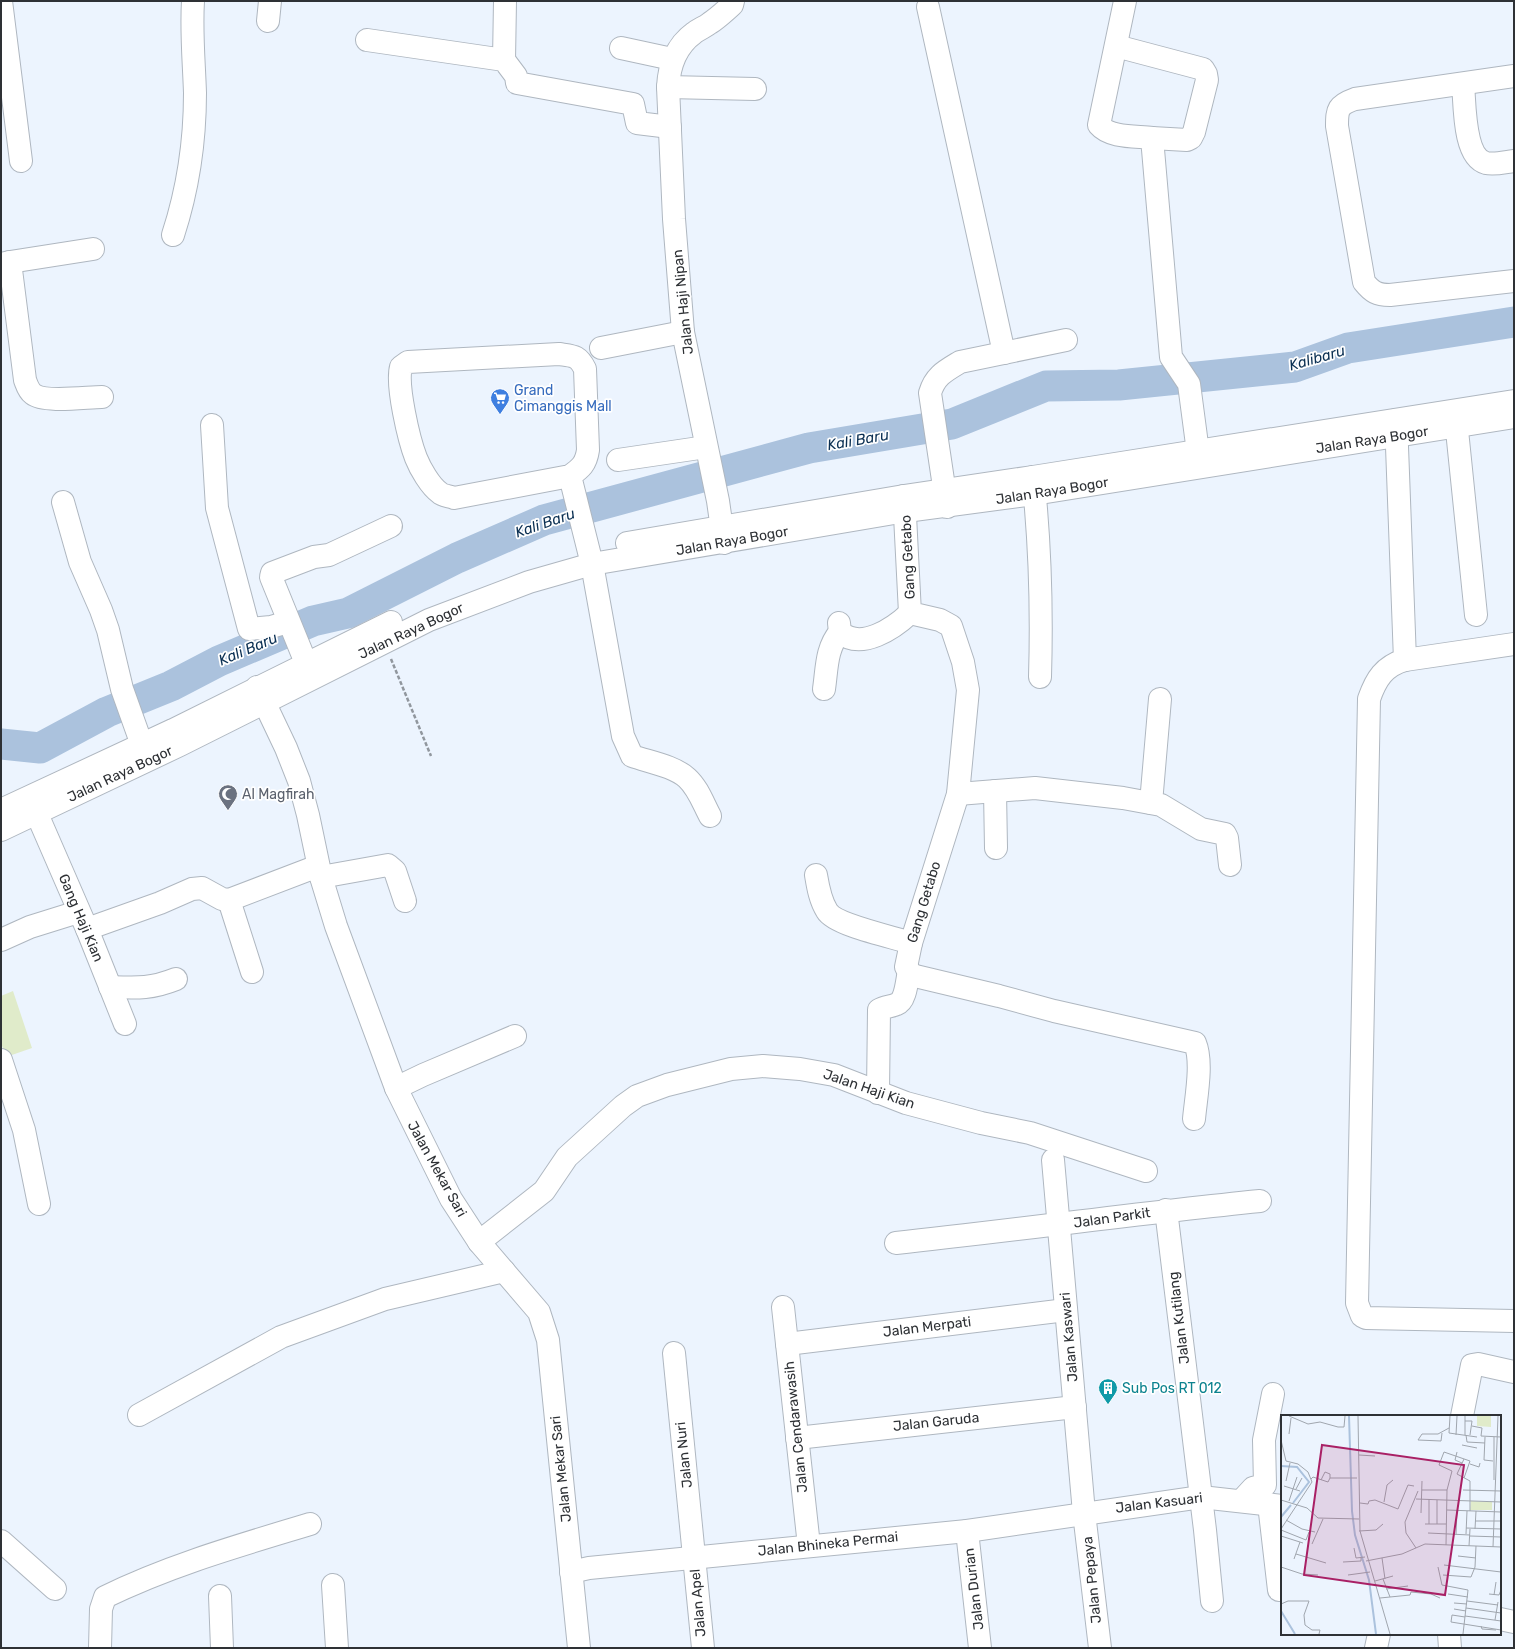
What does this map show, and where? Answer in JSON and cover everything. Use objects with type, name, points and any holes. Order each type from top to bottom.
[{"type":"main road","points":[[1,1],[22,161]]},
{"type":"main road","points":[[173,236],[184,199],[193,135],[195,95],[192,17],[193,1]]},
{"type":"main road","points":[[505,1],[504,60],[516,76],[517,83],[634,104],[637,123],[670,127]]},
{"type":"main road","name":"Jalan Haji Nipan","points":[[723,534],[718,502],[683,332],[674,218],[668,87],[672,59],[693,33],[711,23],[732,5],[734,1]]},
{"type":"main road","points":[[1116,46],[1203,69],[1206,74],[1203,95],[1194,132],[1191,138],[1187,140],[1152,138],[1112,133],[1103,130],[1099,125],[1125,1]]},
{"type":"main road","points":[[928,7],[1004,353]]},
{"type":"main road","points":[[367,40],[504,60]]},
{"type":"main road","points":[[621,48],[672,59]]},
{"type":"main road","points":[[1514,76],[1355,99],[1341,106],[1337,113],[1337,126],[1364,282],[1371,291],[1379,295],[1390,295],[1514,280]]},
{"type":"main road","points":[[1463,84],[1467,131],[1471,146],[1478,158],[1486,163],[1514,161]]},
{"type":"main road","points":[[668,87],[755,89]]},
{"type":"main road","points":[[1152,138],[1171,357],[1189,384],[1198,452]]},
{"type":"main road","points":[[93,249],[5,263],[25,380],[28,388],[33,394],[46,398],[102,397]]},
{"type":"main road","points":[[601,348],[683,332]]},
{"type":"main road","points":[[946,498],[932,412],[930,393],[933,381],[946,370],[960,362],[1066,340]]},
{"type":"main road","points":[[573,486],[454,498],[440,493],[430,481],[416,459],[407,429],[400,379],[401,368],[408,362],[559,354],[576,357],[581,360],[585,369],[588,450],[587,460],[573,486],[588,550],[623,736],[632,756],[678,772],[688,778],[710,816]]},
{"type":"main road","name":"Jalan Raya Bogor","points":[[1456,419],[1514,401]]},
{"type":"main road","name":"Jalan Raya Bogor","points":[[261,695],[306,663],[424,606],[523,569],[588,550],[723,534],[905,503],[1034,486],[1456,419],[1514,417]]},
{"type":"main road","points":[[1456,419],[1476,615]]},
{"type":"main road","points":[[212,425],[217,508],[249,629],[271,627],[289,622]]},
{"type":"main road","points":[[1397,428],[1405,660]]},
{"type":"main road","name":"Jalan Raya Bogor","points":[[1034,486],[1198,452],[1397,428]]},
{"type":"main road","points":[[618,460],[707,452]]},
{"type":"main road","points":[[1034,486],[1041,637],[1040,677]]},
{"type":"main road","points":[[62,502],[80,562],[108,630],[122,689],[142,745]]},
{"type":"main road","name":"Gang Getabo","points":[[878,1093],[879,1010],[884,1006],[896,1005],[901,1001],[909,971],[906,967],[911,943],[958,794],[968,690],[963,662],[954,630],[951,626],[940,620],[910,613],[905,503]]},
{"type":"main road","points":[[306,663],[271,577],[272,573],[314,558],[329,555],[391,526]]},
{"type":"main road","name":"Jalan Raya Bogor","points":[[1,830],[37,814],[177,738],[261,695],[384,642],[429,620],[529,582],[588,550]]},
{"type":"main road","points":[[824,689],[828,653],[840,628],[845,637],[871,638],[892,628],[910,613]]},
{"type":"main road","points":[[1514,644],[1405,660],[1395,663],[1383,671],[1374,684],[1369,699],[1357,1303],[1362,1316],[1366,1318],[1514,1321]]},
{"type":"main road","name":"Jalan Mekar Sari","points":[[261,695],[286,748],[299,781],[308,815],[319,872],[336,926],[396,1088],[452,1199],[479,1242],[539,1312],[548,1340],[579,1648]]},
{"type":"main road","points":[[1151,803],[1160,699]]},
{"type":"main road","name":"Jalan Raya Bogor","points":[[1,810],[142,745],[177,738]]},
{"type":"main road","points":[[958,794],[1035,788],[1122,805],[1151,803],[1161,804],[1200,829],[1225,834],[1227,838],[1230,865]]},
{"type":"main road","points":[[995,791],[996,848]]},
{"type":"main road","name":"Gang Haji Kian","points":[[37,814],[83,920],[125,1024]]},
{"type":"main road","points":[[1,940],[30,927],[83,920],[160,903],[192,889],[202,888],[222,899],[229,900],[319,872],[388,865],[395,871],[404,901]]},
{"type":"main road","points":[[816,875],[820,896],[828,912],[840,922],[911,943]]},
{"type":"main road","points":[[229,900],[252,972]]},
{"type":"main road","points":[[909,971],[911,975],[1054,1011],[1195,1042],[1198,1050],[1198,1064],[1194,1119]]},
{"type":"main road","points":[[110,988],[146,988],[161,985],[176,979]]},
{"type":"main road","points":[[396,1088],[515,1036]]},
{"type":"main road","points":[[1,1060],[24,1130],[39,1204]]},
{"type":"main road","name":"Jalan Haji Kian","points":[[479,1242],[544,1191],[567,1157],[623,1106],[637,1096],[666,1085],[730,1069],[763,1066],[800,1068],[834,1075],[878,1093],[981,1123],[1030,1133],[1146,1171]]},
{"type":"main road","name":"Jalan Kaswari","points":[[1053,1160],[1084,1513]]},
{"type":"main road","name":"Jalan Parkit","points":[[896,1243],[1059,1225],[1166,1210],[1260,1201]]},
{"type":"main road","name":"Jalan Kutilang","points":[[1166,1210],[1201,1497],[1212,1601]]},
{"type":"main road","points":[[139,1415],[281,1337],[385,1299],[504,1271]]},
{"type":"main road","name":"Jalan Cendarawasih","points":[[783,1308],[810,1546]]},
{"type":"main road","name":"Jalan Merpati","points":[[787,1344],[1066,1310]]},
{"type":"main road","name":"Jalan Nuri","points":[[674,1353],[694,1557]]},
{"type":"main road","points":[[1462,1415],[1472,1366],[1478,1364],[1514,1372]]},
{"type":"main road","points":[[1242,1500],[1253,1488],[1266,1485],[1264,1440],[1273,1394]]},
{"type":"main road","name":"Jalan Garuda","points":[[797,1438],[1075,1407]]},
{"type":"main road","name":"Jalan Kasuari","points":[[1084,1513],[1201,1497],[1242,1500],[1275,1505]]},
{"type":"main road","points":[[1275,1505],[1279,1590]]},
{"type":"main road","name":"Jalan Bhineka Permai","points":[[571,1572],[589,1568],[694,1557],[967,1531],[1084,1513]]},
{"type":"main road","name":"Jalan Pepaya","points":[[1084,1513],[1100,1648]]},
{"type":"main road","points":[[100,1648],[101,1609],[105,1597],[136,1582],[218,1551],[310,1524]]},
{"type":"main road","name":"Jalan Durian","points":[[967,1531],[980,1648]]},
{"type":"main road","points":[[1,1541],[55,1589]]},
{"type":"main road","name":"Jalan Apel","points":[[694,1557],[702,1648]]},
{"type":"main road","points":[[333,1585],[336,1648]]},
{"type":"main road","points":[[220,1596],[222,1648]]},
{"type":"main road","points":[[1501,1619],[1514,1622]]},
{"type":"main road","points":[[1376,1648],[1379,1635]]},
{"type":"main road","points":[[1449,1635],[1450,1648]]},
{"type":"path","points":[[384,642],[431,756]]},
{"type":"green space","points":[[13,991],[32,1048],[6,1057],[1,1043],[1,996]]},
{"type":"waterway","name":"Kali Baru","points":[[1,744],[40,748],[107,712],[171,686],[219,661],[313,621],[348,613],[457,558],[544,520],[809,448],[952,424],[1046,386],[1119,385],[1295,367],[1348,348],[1514,322]]},
{"type":"place","name":"Grand Cimanggis Mall","points":[[500,415]]},
{"type":"place","name":"Al Magfirah","points":[[228,811]]},
{"type":"place","name":"Sub Pos RT 012","points":[[1108,1405]]},
{"type":"water label","name":"Kalibaru","points":[[1317,358]]}]
